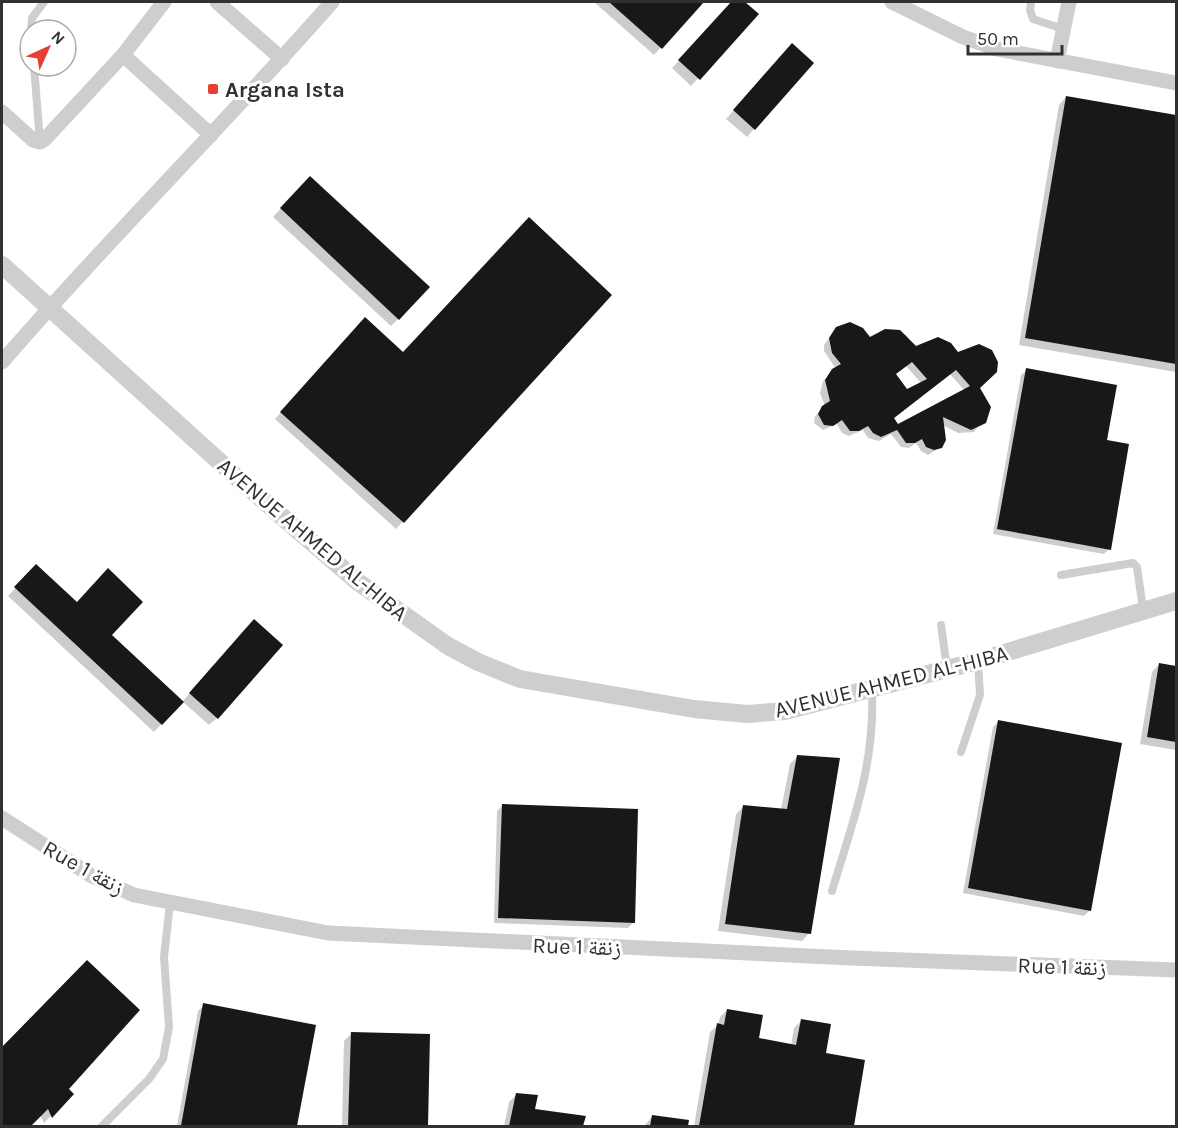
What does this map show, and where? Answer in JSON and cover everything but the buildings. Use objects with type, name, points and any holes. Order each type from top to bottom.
[{"type":"street","points":[[2,112],[33,140],[40,142],[123,55],[164,2]]},
{"type":"street","points":[[217,2],[282,59]]},
{"type":"street","points":[[2,363],[49,307],[282,59],[332,2]]},
{"type":"street","points":[[892,2],[963,37],[998,49],[1176,83]]},
{"type":"street","points":[[1058,61],[1069,2]]},
{"type":"street","points":[[123,55],[211,135]]},
{"type":"street","name":"AVENUE AHMED AL-HIBA","points":[[2,265],[242,482],[358,582],[448,646],[478,662],[520,679],[562,688],[747,714],[785,711],[947,670],[1176,601]]},
{"type":"street","name":"Rue 1 زنقة","points":[[2,818],[114,887],[134,895],[296,928],[371,937],[1176,970]]},
{"type":"lane","points":[[32,18],[44,2]]},
{"type":"lane","points":[[1031,2],[1030,10],[1034,19],[1064,29]]},
{"type":"lane","points":[[35,78],[40,142]]},
{"type":"lane","points":[[1061,575],[1133,563],[1137,567],[1144,611]]},
{"type":"lane","points":[[941,625],[947,670]]},
{"type":"lane","points":[[961,752],[980,695],[978,661]]},
{"type":"lane","points":[[831,891],[869,763],[873,723],[872,690]]},
{"type":"lane","points":[[102,1126],[149,1078],[163,1059],[169,1027],[164,957],[170,903]]},
{"type":"place","name":"Argana Ista","points":[[213,89]]}]
